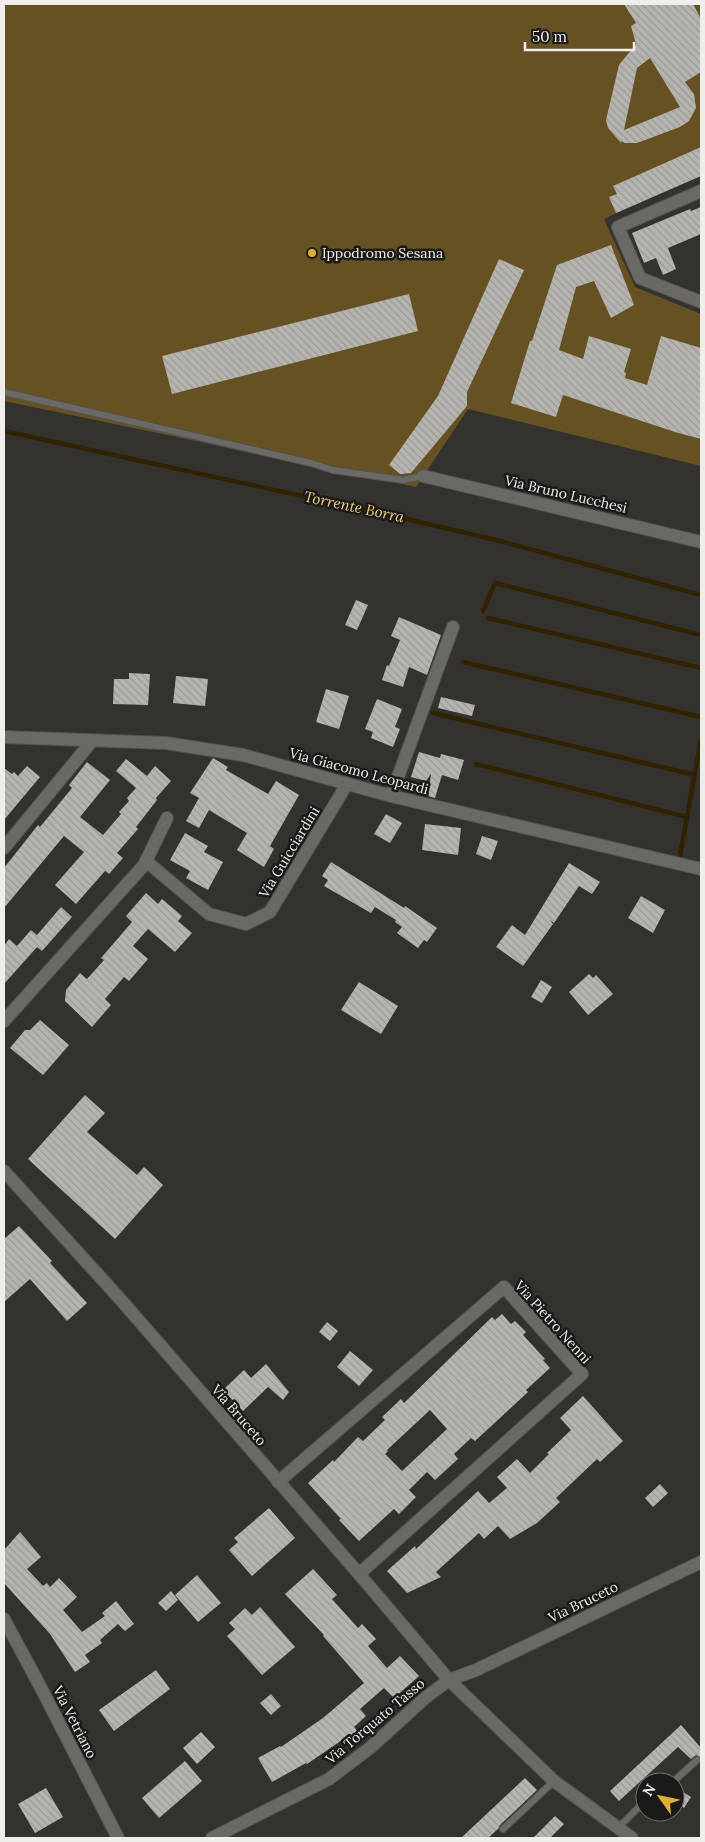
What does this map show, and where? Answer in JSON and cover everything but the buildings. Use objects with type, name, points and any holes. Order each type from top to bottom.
[{"type":"street","points":[[701,191],[618,227],[640,278],[701,302]]},
{"type":"street","name":"Via Bruno Lucchesi","points":[[423,476],[701,542]]},
{"type":"street","points":[[391,796],[453,627]]},
{"type":"street","name":"Via Giacomo Leopardi","points":[[4,737],[166,743],[243,755],[391,796],[701,869]]},
{"type":"street","points":[[4,848],[92,741]]},
{"type":"street","name":"Via Guicciardini","points":[[146,861],[209,914],[246,924],[270,912],[347,784]]},
{"type":"street","points":[[4,1021],[146,861],[168,818]]},
{"type":"street","name":"Via Bruceto","points":[[4,1171],[120,1300],[450,1680],[554,1781],[632,1838]]},
{"type":"street","name":"Via Pietro Nenni","points":[[278,1482],[504,1287],[582,1374],[359,1574]]},
{"type":"street","name":"Via Bruceto","points":[[450,1680],[476,1670],[701,1562]]},
{"type":"street","name":"Via Vetriano","points":[[4,1620],[118,1838]]},
{"type":"street","name":"Via Torquato Tasso","points":[[212,1838],[329,1779],[372,1747],[425,1698],[450,1680]]},
{"type":"lane","points":[[4,392],[311,463],[333,470],[402,480],[423,476]]},
{"type":"lane","points":[[684,1772],[697,1760]]},
{"type":"lane","points":[[503,1829],[554,1781]]},
{"type":"lane","points":[[618,1828],[635,1811]]},
{"type":"shaded area","name":"Ippodromo Sesana","points":[[4,4],[701,4],[701,175],[604,219],[635,287],[701,314],[701,466],[468,409],[416,487],[4,401]]},
{"type":"waterway","name":"Torrente Borra","points":[[4,431],[496,540],[701,595]]},
{"type":"waterway","points":[[483,611],[495,583],[701,635]]},
{"type":"waterway","points":[[488,618],[701,668]]},
{"type":"waterway","points":[[463,662],[701,717]]},
{"type":"waterway","points":[[433,713],[695,775]]},
{"type":"waterway","points":[[680,856],[701,739]]},
{"type":"waterway","points":[[476,764],[687,817]]},
{"type":"place","name":"Ippodromo Sesana","points":[[312,253]]}]
